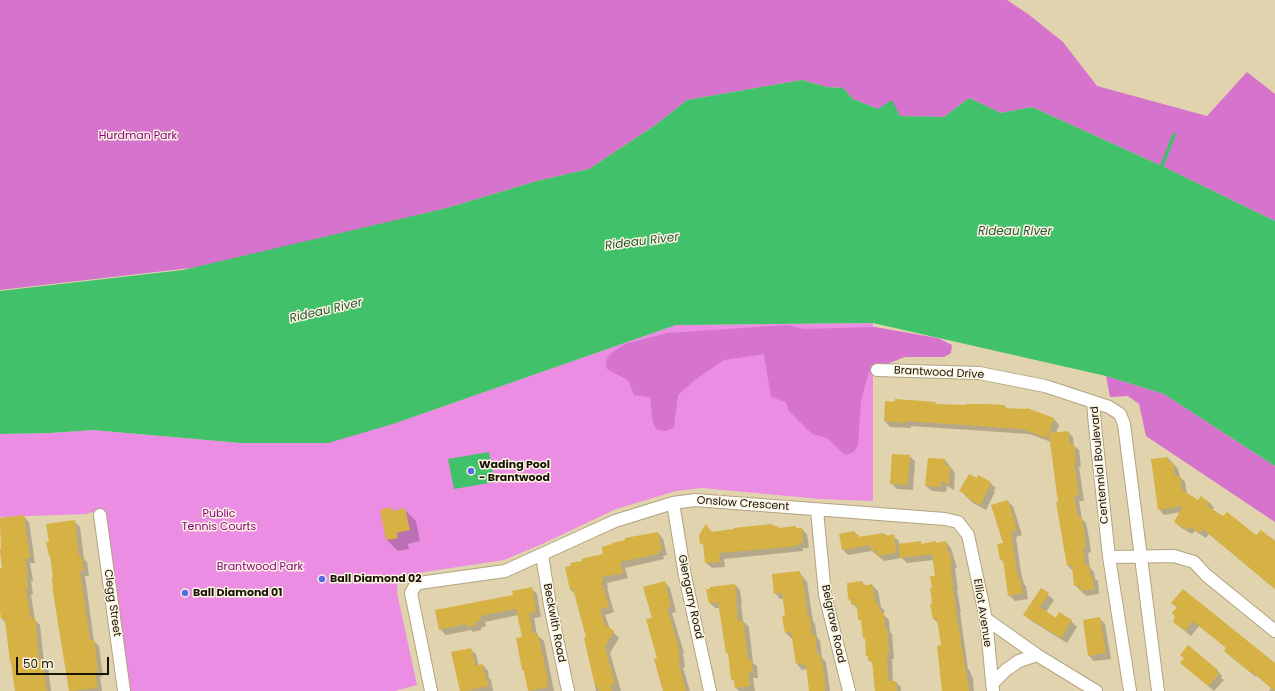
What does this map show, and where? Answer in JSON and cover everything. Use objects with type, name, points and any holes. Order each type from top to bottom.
[{"type":"street","name":"Brantwood Drive","points":[[876,370],[978,373],[1045,386],[1093,402]]},
{"type":"street","name":"Centennial Boulevard","points":[[1130,691],[1109,557],[1093,402],[1114,409],[1122,417],[1142,557],[1158,691]]},
{"type":"street","name":"Onslow Crescent","points":[[431,691],[411,593],[415,586],[419,583],[505,571],[542,556],[615,521],[673,503],[695,500],[945,519],[958,522],[968,535]]},
{"type":"street","name":"Glengarry Road","points":[[673,503],[684,576],[710,691]]},
{"type":"street","name":"Belgrave Road","points":[[817,510],[825,595],[849,691]]},
{"type":"street","name":"Clegg Street","points":[[100,515],[124,691]]},
{"type":"street","name":"Elliot Avenue","points":[[968,535],[986,619],[992,688]]},
{"type":"street","name":"Beckwith Road","points":[[542,556],[550,605],[568,691]]},
{"type":"street","points":[[1109,557],[1174,556],[1194,562],[1206,575],[1275,631]]},
{"type":"street","points":[[986,619],[1037,655],[1096,691]]},
{"type":"street","points":[[992,688],[1006,670],[1019,661],[1037,655]]},
{"type":"green space","name":"Hurdman Park","points":[[0,0],[1007,0],[1028,14],[1063,42],[1097,86],[1207,116],[1247,72],[1275,94],[1275,221],[1162,166],[1032,107],[1001,113],[969,98],[944,117],[900,116],[853,99],[843,88],[827,87],[802,80],[687,100],[657,124],[589,169],[537,181],[447,208],[208,266],[0,290]]},
{"type":"green space","name":"Brantwood Park","points":[[873,323],[873,501],[820,499],[702,488],[676,491],[616,509],[504,560],[398,576],[397,593],[417,685],[395,691],[130,691],[104,509],[86,514],[0,517],[0,434],[93,430],[241,443],[393,424],[676,325]]},
{"type":"green space","points":[[787,325],[804,329],[875,327],[938,338],[952,345],[951,353],[944,357],[905,357],[869,371],[861,401],[858,445],[854,452],[845,455],[827,438],[812,434],[789,411],[786,402],[771,397],[764,354],[724,360],[696,379],[678,395],[674,427],[666,431],[657,430],[653,423],[650,397],[634,395],[628,380],[607,369],[606,361],[610,354],[625,344],[667,333]]},
{"type":"green space","points":[[1106,376],[1164,394],[1275,466],[1275,522],[1146,436],[1139,404],[1128,396],[1110,397]]},
{"type":"water","name":"Rideau River","points":[[802,80],[827,87],[843,88],[853,99],[878,109],[892,100],[900,116],[944,117],[969,98],[1001,113],[1032,107],[1162,166],[1275,221],[1275,466],[1164,394],[1106,376],[873,323],[676,325],[393,424],[328,443],[241,443],[93,430],[0,434],[0,291],[183,270],[447,208],[537,181],[589,169],[657,124],[687,100]]},
{"type":"water","name":"Wading Pool - Brantwood","points":[[489,452],[495,482],[454,489],[448,459]]},
{"type":"building","points":[[895,399],[936,402],[935,404],[986,404],[1005,405],[1005,408],[1027,408],[1054,418],[1049,433],[1068,431],[1070,444],[1074,444],[1076,462],[1074,462],[1079,495],[1074,496],[1078,517],[1081,517],[1084,531],[1086,547],[1083,548],[1085,566],[1089,565],[1094,589],[1080,591],[1079,585],[1074,586],[1072,565],[1067,566],[1056,502],[1058,502],[1049,434],[1047,438],[1022,429],[906,421],[906,423],[884,421],[885,401],[894,402]]},
{"type":"building","points":[[892,454],[910,455],[907,485],[890,484]]},
{"type":"building","points":[[1168,457],[1169,463],[1173,462],[1175,476],[1180,476],[1182,490],[1198,500],[1201,496],[1209,502],[1207,506],[1223,516],[1227,512],[1256,535],[1261,530],[1275,541],[1275,589],[1203,529],[1200,533],[1189,526],[1187,530],[1174,522],[1183,506],[1158,510],[1151,459]]},
{"type":"building","points":[[928,458],[945,459],[945,466],[950,466],[949,485],[941,481],[941,487],[925,486]]},
{"type":"building","points":[[969,474],[977,478],[978,475],[991,482],[980,505],[959,491]]},
{"type":"building","points":[[1008,500],[1017,530],[1011,532],[1016,567],[1023,593],[1008,596],[1003,559],[1000,560],[997,544],[1003,543],[991,505]]},
{"type":"building","points":[[391,507],[393,511],[405,508],[410,530],[397,533],[398,538],[386,540],[380,510]]},
{"type":"building","points":[[24,515],[30,558],[25,558],[28,576],[26,576],[28,589],[26,589],[31,619],[35,618],[39,660],[42,660],[47,691],[15,691],[5,619],[1,619],[0,568],[2,568],[0,551],[0,518]]},
{"type":"building","points":[[75,520],[79,556],[81,556],[84,570],[80,571],[90,640],[94,640],[98,671],[95,671],[98,688],[69,691],[53,592],[53,577],[50,556],[46,542],[49,542],[46,524]]},
{"type":"building","points":[[706,524],[711,532],[772,524],[773,526],[778,526],[778,528],[796,526],[796,528],[802,528],[803,543],[798,543],[798,546],[719,553],[720,562],[705,563],[703,543],[700,544],[699,535]]},
{"type":"building","points":[[854,531],[859,537],[883,533],[886,534],[886,536],[894,534],[896,553],[877,556],[877,550],[871,551],[870,545],[842,550],[839,534]]},
{"type":"building","points":[[658,532],[662,550],[658,551],[659,554],[620,562],[623,573],[602,577],[602,583],[609,607],[600,609],[605,625],[614,631],[605,647],[615,684],[610,685],[612,691],[599,691],[597,686],[595,686],[584,638],[586,637],[573,589],[570,590],[565,567],[571,566],[570,563],[582,561],[584,558],[603,554],[602,547],[625,540],[625,538]]},
{"type":"building","points":[[921,541],[921,544],[946,541],[948,553],[950,553],[955,607],[969,691],[942,691],[937,646],[941,645],[937,619],[933,619],[930,604],[932,603],[930,588],[932,588],[930,576],[935,576],[932,554],[900,558],[898,544]]},
{"type":"building","points":[[800,571],[800,575],[802,575],[808,616],[810,617],[812,635],[815,634],[817,654],[820,655],[825,679],[825,691],[809,691],[806,665],[802,665],[801,663],[796,664],[791,632],[785,633],[782,617],[785,615],[782,593],[774,594],[772,574]]},
{"type":"building","points":[[665,581],[671,607],[667,608],[679,648],[680,662],[678,662],[686,691],[663,691],[654,659],[657,658],[646,619],[652,618],[643,587]]},
{"type":"building","points":[[862,581],[863,586],[872,584],[876,603],[878,603],[879,609],[884,614],[885,628],[887,628],[889,654],[887,654],[888,681],[896,681],[897,691],[875,691],[872,661],[868,661],[868,656],[866,656],[865,638],[863,638],[861,620],[858,620],[857,604],[851,605],[851,599],[848,599],[847,583]]},
{"type":"building","points":[[735,584],[738,621],[743,621],[748,660],[751,660],[753,672],[748,673],[750,686],[735,688],[734,679],[731,680],[728,653],[726,653],[718,602],[709,603],[706,589],[710,589],[710,587]]},
{"type":"building","points":[[532,587],[536,612],[529,613],[533,634],[537,633],[538,635],[548,680],[548,687],[528,691],[524,670],[522,670],[516,638],[522,637],[516,609],[480,616],[481,621],[476,622],[476,625],[467,627],[466,624],[439,630],[435,610],[513,595],[512,591]]},
{"type":"building","points":[[1041,588],[1049,593],[1040,607],[1056,618],[1059,612],[1072,620],[1061,638],[1023,615]]},
{"type":"building","points":[[1183,589],[1275,663],[1275,691],[1224,651],[1226,648],[1193,621],[1185,631],[1173,622],[1175,616],[1172,613],[1177,607],[1171,603]]},
{"type":"building","points":[[1100,617],[1106,653],[1088,656],[1083,620]]},
{"type":"building","points":[[1188,645],[1218,670],[1216,672],[1219,674],[1208,686],[1180,663],[1184,658],[1180,655]]},
{"type":"building","points":[[471,648],[476,666],[483,664],[484,673],[489,686],[460,691],[451,652]]},
{"type":"waterway","points":[[1162,166],[1174,135]]},
{"type":"place","name":"Wading Pool - Brantwood","points":[[471,471]]},
{"type":"place","name":"Ball Diamond 02","points":[[322,579]]},
{"type":"place","name":"Ball Diamond 01","points":[[185,593]]},
{"type":"park label","name":"Public Tennis Courts","points":[[219,520]]}]
